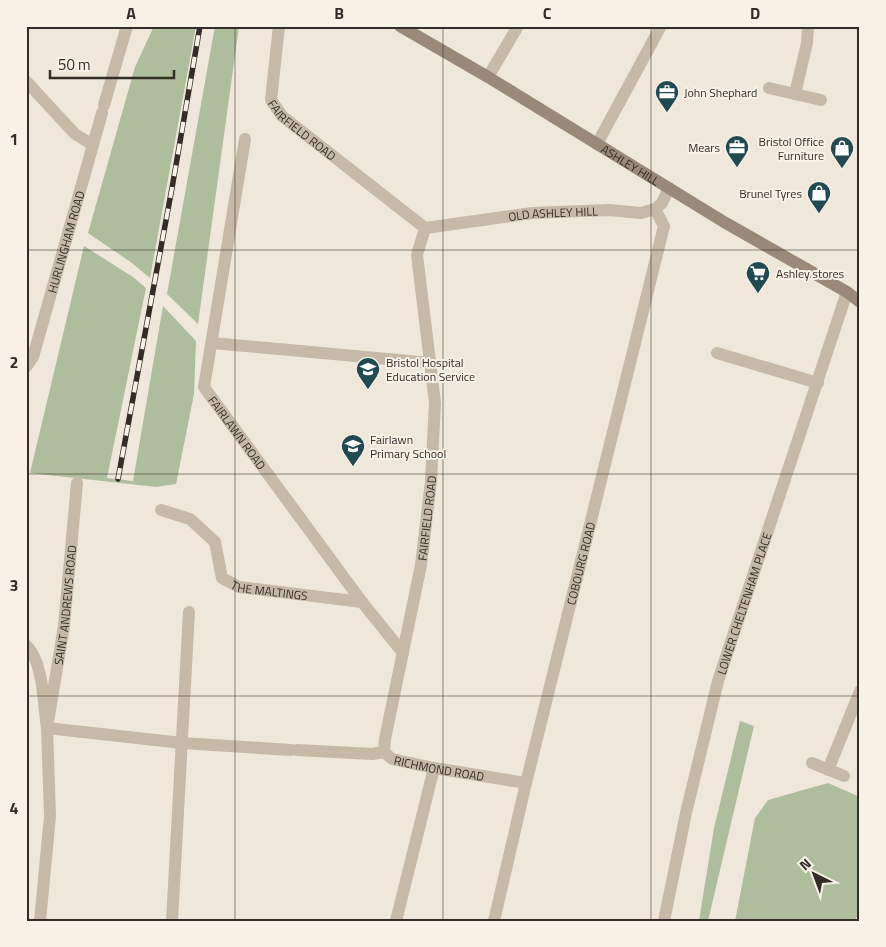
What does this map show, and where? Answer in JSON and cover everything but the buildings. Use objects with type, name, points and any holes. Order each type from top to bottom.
[{"type":"main road","name":"ASHLEY HILL","points":[[400,26],[488,77],[724,222],[847,292],[860,302]]},
{"type":"street","name":"HURLINGHAM ROAD","points":[[26,368],[33,357],[127,26]]},
{"type":"street","name":"FAIRFIELD ROAD","points":[[280,26],[271,100],[282,116],[425,228],[417,255],[435,404],[431,481],[421,565],[385,739],[384,752]]},
{"type":"street","points":[[488,77],[518,26]]},
{"type":"street","points":[[597,144],[661,26]]},
{"type":"street","points":[[795,94],[807,43],[808,26]]},
{"type":"street","points":[[26,81],[74,134],[93,145]]},
{"type":"street","points":[[769,88],[821,100]]},
{"type":"street","name":"FAIRLAWN ROAD","points":[[245,139],[204,387],[362,602],[403,653]]},
{"type":"street","points":[[655,209],[662,203],[669,188]]},
{"type":"street","name":"OLD ASHLEY HILL","points":[[425,228],[532,212],[610,210],[641,213],[655,209]]},
{"type":"street","name":"COBOURG ROAD","points":[[494,921],[526,783],[664,226],[655,209]]},
{"type":"street","name":"LOWER CHELTENHAM PLACE","points":[[664,921],[686,813],[718,680],[847,292]]},
{"type":"street","points":[[212,343],[431,363]]},
{"type":"street","points":[[717,353],[818,383]]},
{"type":"street","name":"SAINT ANDREWS ROAD","points":[[47,728],[64,626],[77,483]]},
{"type":"street","name":"THE MALTINGS","points":[[161,510],[190,519],[215,542],[222,578],[239,587],[362,602]]},
{"type":"street","points":[[172,921],[189,612]]},
{"type":"street","name":"SAINT ANDREWS ROAD","points":[[26,645],[33,653],[38,664],[47,728],[50,816],[40,921]]},
{"type":"street","points":[[828,770],[860,691]]},
{"type":"street","name":"RICHMOND ROAD","points":[[47,728],[182,743],[372,754],[384,752],[392,759],[526,783]]},
{"type":"street","points":[[812,763],[844,776]]},
{"type":"street","points":[[396,921],[434,768]]},
{"type":"green space","points":[[154,26],[196,26],[150,278],[132,263],[88,233],[135,67]]},
{"type":"green space","points":[[215,26],[239,26],[198,324],[167,294]]},
{"type":"green space","points":[[84,246],[133,277],[146,288],[107,478],[133,481],[163,306],[196,341],[194,394],[176,484],[156,487],[30,473]]},
{"type":"green space","points":[[740,721],[754,726],[708,921],[699,921],[714,828]]},
{"type":"green space","points":[[828,783],[860,797],[860,912],[854,921],[735,921],[755,818],[768,800]]},
{"type":"railway","points":[[118,479],[200,26]]},
{"type":"place","name":"John Shephard","points":[[667,113]]},
{"type":"place","name":"Mears","points":[[737,168]]},
{"type":"place","name":"Bristol Office Furniture","points":[[842,169]]},
{"type":"place","name":"Brunel Tyres","points":[[819,214]]},
{"type":"place","name":"Ashley stores","points":[[758,294]]},
{"type":"place","name":"Bristol Hospital Education Service","points":[[368,390]]},
{"type":"place","name":"Fairlawn Primary School","points":[[353,467]]}]
